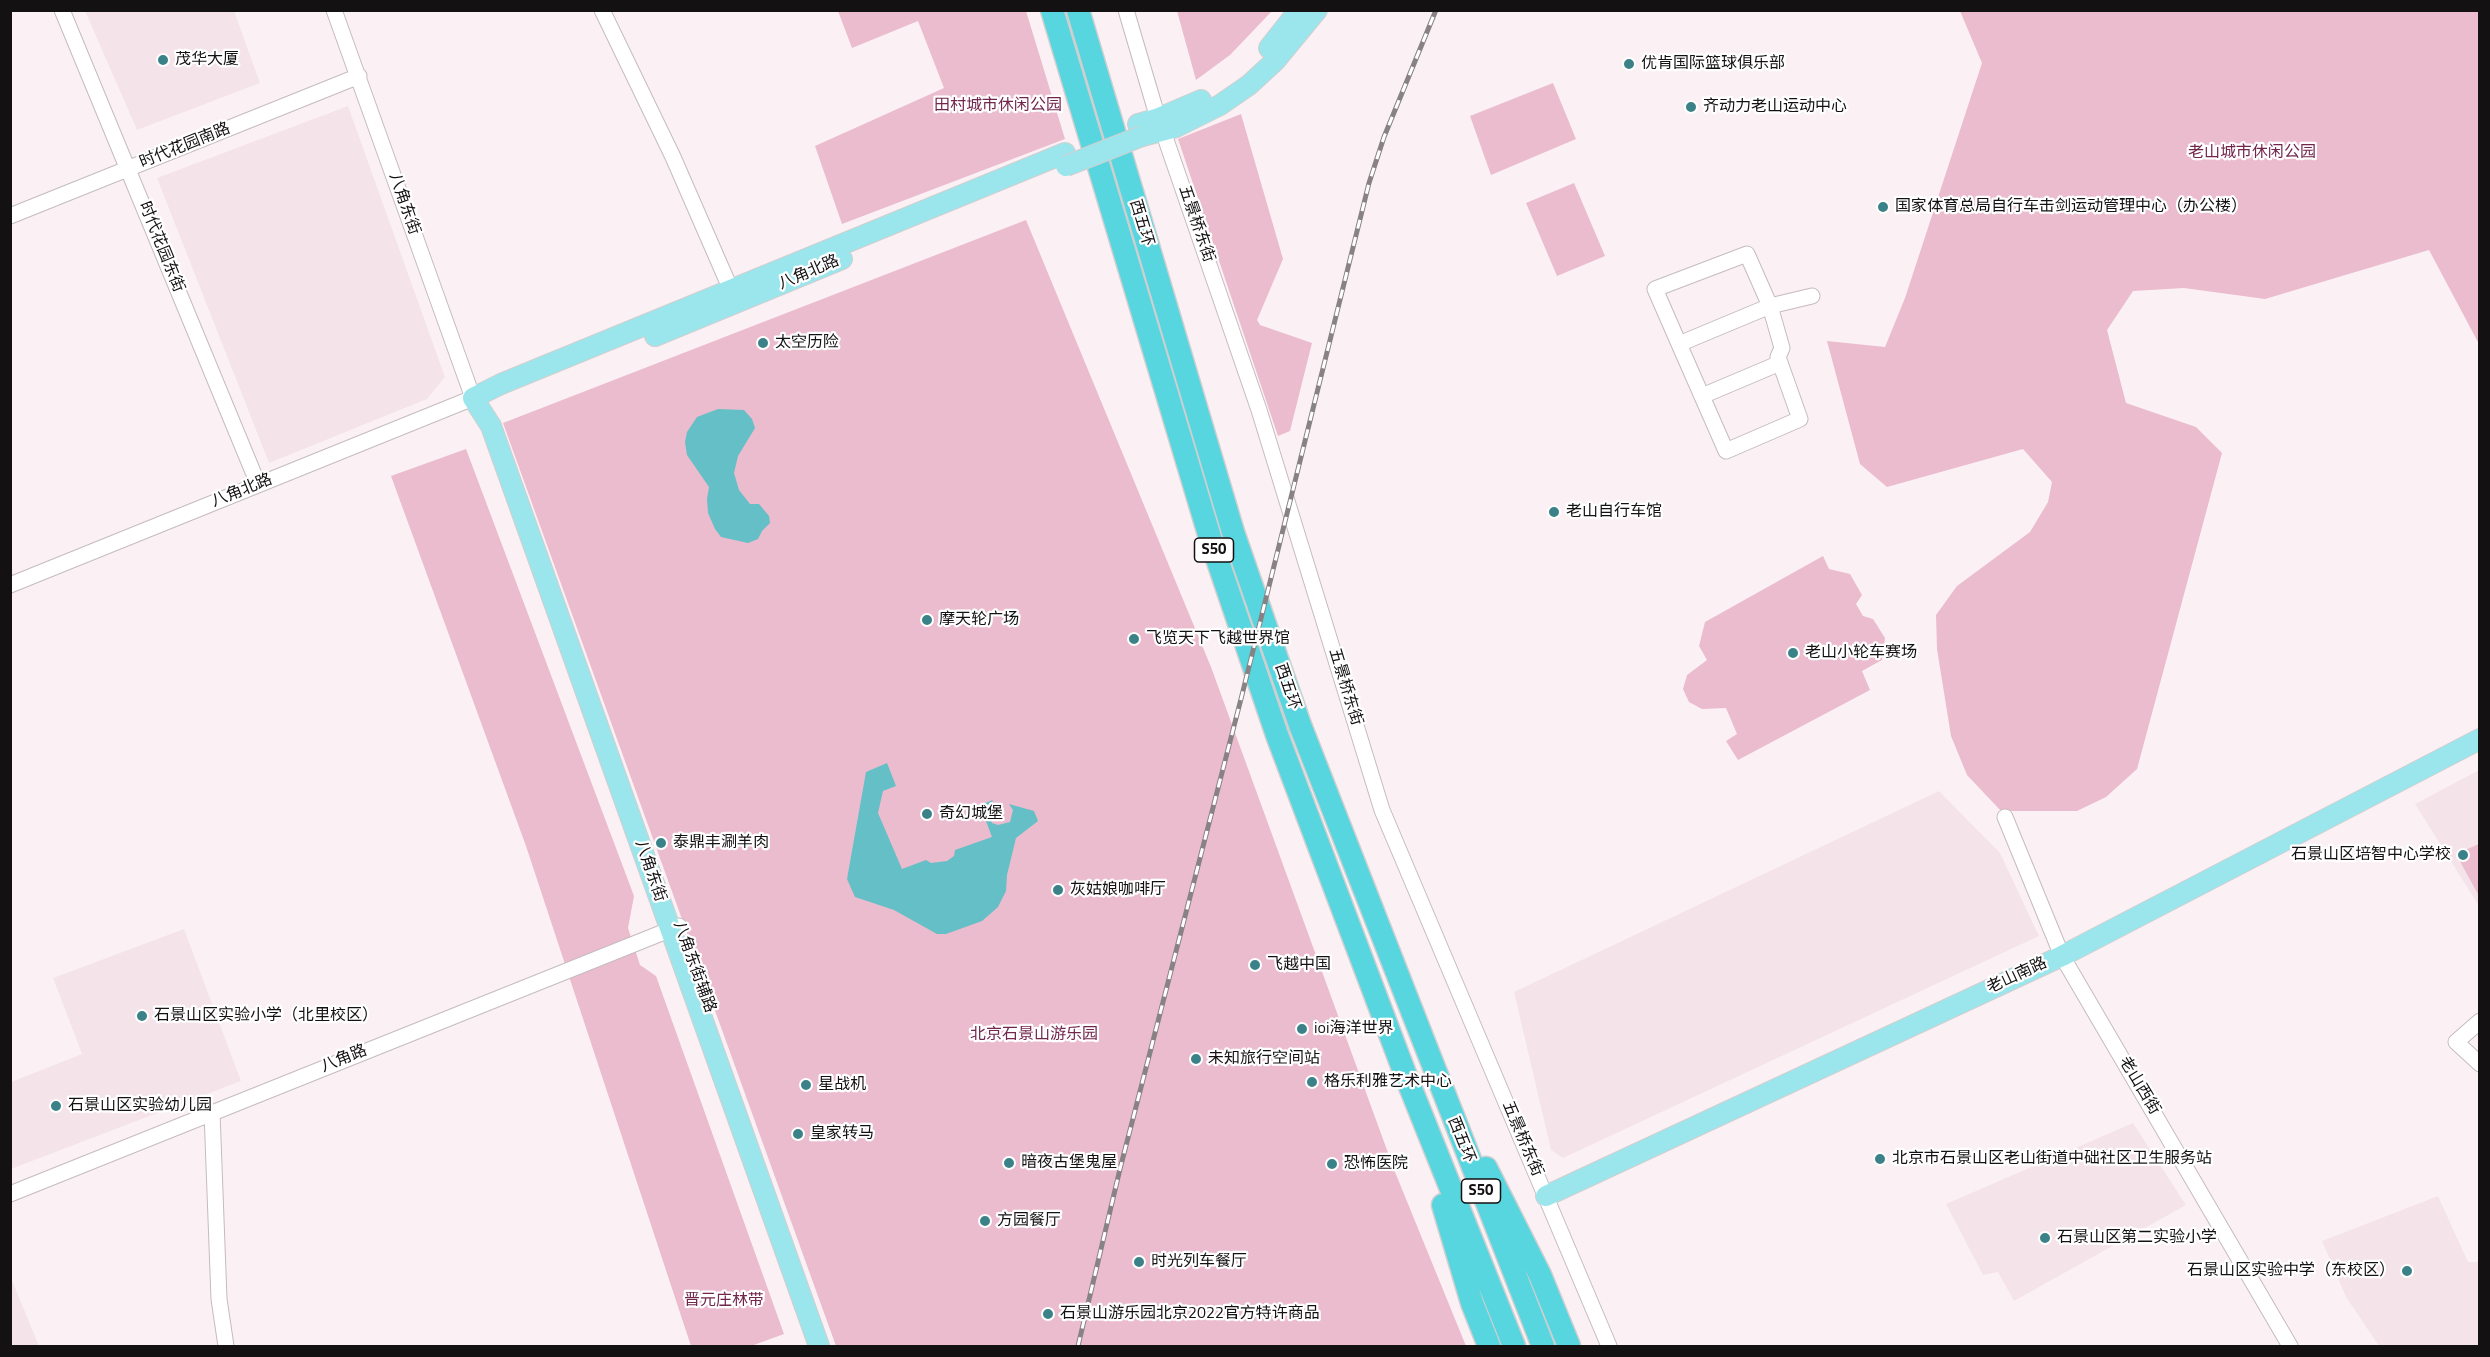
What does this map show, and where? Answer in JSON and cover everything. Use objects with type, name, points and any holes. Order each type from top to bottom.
[{"type":"highway","name":"西五环","points":[[1052,10],[1211,541],[1277,735],[1407,1080],[1514,1347]]},
{"type":"highway","name":"西五环","points":[[1078,10],[1233,532],[1300,725],[1543,1347]]},
{"type":"highway","points":[[1420,1035],[1540,1275],[1569,1347]]},
{"type":"highway","points":[[1407,1080],[1472,1303],[1489,1347]]},
{"type":"main road","points":[[1162,125],[1215,94],[1243,74],[1274,43],[1299,10]]},
{"type":"main road","points":[[1162,125],[1221,105],[1249,85],[1275,62],[1317,10]]},
{"type":"main road","name":"八角北路","points":[[473,398],[501,384],[730,290],[1140,130],[1162,125]]},
{"type":"main road","name":"八角北路","points":[[473,398],[498,399],[1065,160]]},
{"type":"main road","name":"八角东街","points":[[473,398],[491,426],[514,489],[819,1347]]},
{"type":"main road","name":"八角东街","points":[[473,398],[481,427],[670,929],[808,1347]]},
{"type":"main road","name":"老山南路","points":[[1546,1196],[2061,956],[2480,739]]},
{"type":"main road","name":"八角东街辅路","points":[[670,929],[829,1347]]},
{"type":"street","name":"时代花园东街","points":[[62,10],[258,484]]},
{"type":"street","name":"八角东街","points":[[334,10],[473,398]]},
{"type":"street","points":[[602,10],[673,157],[730,290]]},
{"type":"street","name":"五景桥东街","points":[[1126,10],[1162,125],[1258,410],[1382,810],[1609,1347]]},
{"type":"street","name":"时代花园南路","points":[[10,207],[357,72]]},
{"type":"street","name":"时代花园南路","points":[[10,216],[125,164]]},
{"type":"street","points":[[1747,254],[1770,306],[1782,348],[1778,357],[1800,419],[1726,451],[1655,289],[1747,254]]},
{"type":"street","points":[[1679,344],[1770,306],[1812,296]]},
{"type":"street","points":[[1702,396],[1780,363]]},
{"type":"street","name":"八角北路","points":[[10,585],[473,398]]},
{"type":"street","name":"老山西街","points":[[2005,817],[2061,956],[2290,1347]]},
{"type":"street","name":"八角路","points":[[10,1194],[670,929]]},
{"type":"street","points":[[2480,1021],[2456,1042],[2480,1064]]},
{"type":"street","points":[[212,1112],[219,1299],[226,1347]]},
{"type":"shaded area","points":[[85,11],[234,11],[260,83],[137,130]]},
{"type":"shaded area","points":[[348,106],[445,377],[427,399],[269,463],[157,178]]},
{"type":"shaded area","name":"石景山区培智中心学校","points":[[2479,770],[2479,906],[2415,804]]},
{"type":"shaded area","points":[[1939,791],[2000,853],[2039,936],[1563,1158],[1551,1150],[1514,992]]},
{"type":"shaded area","name":"石景山区实验小学（北里校区）","points":[[184,929],[241,1081],[11,1169],[11,1082],[82,1054],[53,978]]},
{"type":"shaded area","name":"石景山区第二实验小学","points":[[2133,1123],[2186,1205],[2014,1301],[1998,1272],[1983,1275],[1946,1204]]},
{"type":"shaded area","name":"石景山区实验中学（东校区）","points":[[2438,1196],[2468,1262],[2479,1262],[2479,1346],[2379,1346],[2346,1297],[2322,1241]]},
{"type":"shaded area","points":[[11,1278],[39,1346],[11,1346]]},
{"type":"green space","points":[[1177,10],[1272,11],[1230,55],[1196,80]]},
{"type":"green space","name":"田村城市休闲公园","points":[[838,11],[1026,11],[1065,139],[842,224],[815,146],[944,88],[918,21],[852,48]]},
{"type":"green space","name":"老山城市休闲公园","points":[[1960,11],[2479,11],[2479,344],[2429,250],[2265,299],[2184,288],[2133,291],[2107,330],[2126,403],[2196,427],[2222,453],[2137,769],[2106,797],[2077,811],[2001,811],[1967,775],[1951,736],[1937,649],[1936,615],[1957,586],[2030,532],[2048,502],[2052,482],[2023,449],[1887,487],[1860,464],[1827,341],[1885,347],[1905,298],[1982,63]]},
{"type":"green space","points":[[1553,83],[1576,139],[1491,175],[1470,116]]},
{"type":"green space","points":[[1241,114],[1283,259],[1257,320],[1260,325],[1312,343],[1290,431],[1278,436],[1178,139]]},
{"type":"green space","points":[[1574,183],[1605,256],[1557,276],[1526,203]]},
{"type":"green space","name":"北京石景山游乐园","points":[[1026,220],[1211,667],[1395,1172],[1466,1346],[836,1346],[503,423]]},
{"type":"green space","name":"晋元庄林带","points":[[466,449],[634,896],[628,928],[640,965],[656,976],[784,1334],[751,1346],[691,1346],[526,846],[391,476]]},
{"type":"green space","name":"老山小轮车赛场","points":[[1823,556],[1829,569],[1850,574],[1862,595],[1856,604],[1863,616],[1873,619],[1885,638],[1882,660],[1862,671],[1870,690],[1738,760],[1726,741],[1737,734],[1726,708],[1702,709],[1689,702],[1683,689],[1687,675],[1707,660],[1699,646],[1705,622]]},
{"type":"green space","points":[[2479,844],[2479,896],[2456,854]]},
{"type":"water","points":[[718,409],[744,410],[752,419],[755,428],[738,456],[734,473],[739,490],[750,504],[759,504],[769,516],[770,523],[758,539],[748,543],[721,537],[715,529],[708,513],[709,487],[687,455],[685,442],[687,432],[697,417]]},
{"type":"water","points":[[887,763],[896,786],[883,791],[878,813],[902,869],[926,860],[931,863],[947,861],[954,856],[955,850],[992,837],[980,805],[993,800],[989,808],[990,817],[992,823],[998,825],[1010,822],[1013,810],[1009,804],[1034,811],[1038,821],[1016,838],[1007,875],[1006,891],[998,907],[982,921],[946,934],[937,934],[894,910],[855,897],[847,879],[866,772]]},
{"type":"railway","points":[[1078,1346],[1120,1169],[1242,695],[1369,183],[1384,137],[1436,10]]},
{"type":"place","name":"茂华大厦","points":[[163,60]]},
{"type":"place","name":"优肯国际篮球俱乐部","points":[[1629,64]]},
{"type":"place","name":"齐动力老山运动中心","points":[[1691,107]]},
{"type":"place","name":"国家体育总局自行车击剑运动管理中心（办公楼）","points":[[1883,207]]},
{"type":"place","name":"太空历险","points":[[763,343]]},
{"type":"place","name":"老山自行车馆","points":[[1554,512]]},
{"type":"place","name":"摩天轮广场","points":[[927,620]]},
{"type":"place","name":"飞览天下飞越世界馆","points":[[1134,639]]},
{"type":"place","name":"老山小轮车赛场","points":[[1793,653]]},
{"type":"place","name":"奇幻城堡","points":[[927,814]]},
{"type":"place","name":"泰鼎丰涮羊肉","points":[[661,843]]},
{"type":"place","name":"石景山区培智中心学校","points":[[2463,855]]},
{"type":"place","name":"灰姑娘咖啡厅","points":[[1058,890]]},
{"type":"place","name":"飞越中国","points":[[1255,965]]},
{"type":"place","name":"石景山区实验小学（北里校区）","points":[[142,1016]]},
{"type":"place","name":"ioi海洋世界","points":[[1302,1029]]},
{"type":"place","name":"未知旅行空间站","points":[[1196,1059]]},
{"type":"place","name":"格乐利雅艺术中心","points":[[1312,1082]]},
{"type":"place","name":"星战机","points":[[806,1085]]},
{"type":"place","name":"石景山区实验幼儿园","points":[[56,1106]]},
{"type":"place","name":"皇家转马","points":[[798,1134]]},
{"type":"place","name":"北京市石景山区老山街道中础社区卫生服务站","points":[[1880,1159]]},
{"type":"place","name":"暗夜古堡鬼屋","points":[[1009,1163]]},
{"type":"place","name":"恐怖医院","points":[[1332,1164]]},
{"type":"place","name":"方园餐厅","points":[[985,1221]]},
{"type":"place","name":"石景山区第二实验小学","points":[[2045,1238]]},
{"type":"place","name":"时光列车餐厅","points":[[1139,1262]]},
{"type":"place","name":"石景山区实验中学（东校区）","points":[[2407,1271]]},
{"type":"place","name":"石景山游乐园北京2022官方特许商品","points":[[1048,1314]]}]
